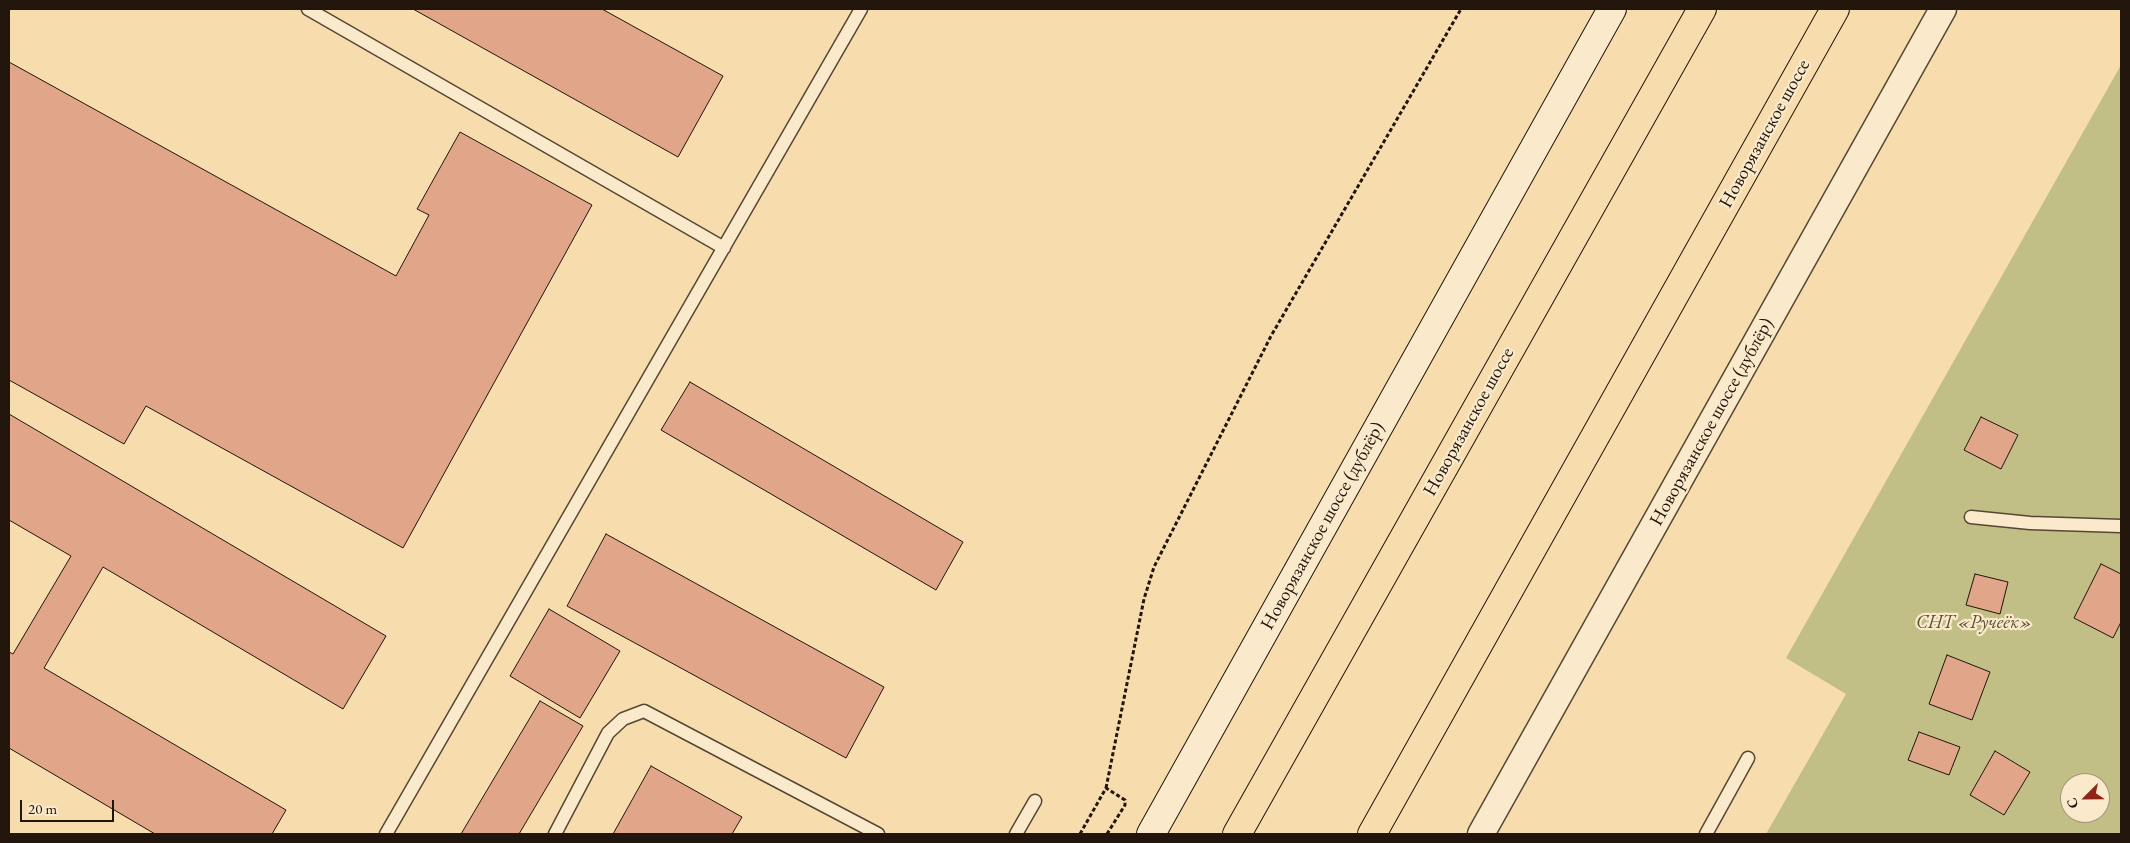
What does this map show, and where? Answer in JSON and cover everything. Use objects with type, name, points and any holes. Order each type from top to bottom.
[{"type":"highway","name":"Новорязанское шоссе","points":[[1237,834],[1702,9]]},
{"type":"highway","name":"Новорязанское шоссе","points":[[1372,834],[1836,9]]},
{"type":"street","name":"Новорязанское шоссе (дублёр)","points":[[1151,834],[1612,9]]},
{"type":"street","name":"Новорязанское шоссе (дублёр)","points":[[1481,834],[1943,9]]},
{"type":"lane","points":[[308,9],[724,248]]},
{"type":"lane","points":[[386,834],[861,9]]},
{"type":"lane","points":[[1971,517],[2030,523],[2121,526]]},
{"type":"lane","points":[[554,834],[608,733],[623,719],[644,711],[878,834]]},
{"type":"lane","points":[[1706,834],[1748,758]]},
{"type":"lane","points":[[1016,834],[1035,801]]},
{"type":"path","points":[[1080,834],[1106,788],[1144,599],[1154,567],[1271,336],[1461,9]]},
{"type":"path","points":[[1106,788],[1125,800],[1125,805],[1107,834]]},
{"type":"green space","name":"СНТ «Ручеёк»","points":[[2121,65],[2121,834],[1766,834],[1846,694],[1786,658]]},
{"type":"building","points":[[413,9],[602,9],[723,76],[678,157]]},
{"type":"building","points":[[9,62],[396,276],[429,215],[417,209],[460,132],[592,205],[403,548],[146,406],[124,444],[9,380]]},
{"type":"building","points":[[690,382],[963,542],[936,590],[661,430]]},
{"type":"building","points":[[9,414],[386,636],[343,709],[103,567],[44,668],[286,810],[272,834],[155,834],[9,748],[9,652],[13,654],[71,556],[9,520]]},
{"type":"building","points":[[1981,417],[2018,435],[2001,469],[1964,450]]},
{"type":"building","points":[[606,534],[884,687],[846,758],[567,606]]},
{"type":"building","points":[[2101,564],[2121,574],[2121,622],[2113,638],[2074,618]]},
{"type":"building","points":[[1975,574],[2008,582],[2000,614],[1966,605]]},
{"type":"building","points":[[549,609],[620,651],[580,718],[510,676]]},
{"type":"building","points":[[1947,655],[1990,672],[1972,720],[1929,704]]},
{"type":"building","points":[[540,701],[583,726],[519,834],[461,834]]},
{"type":"building","points":[[1919,732],[1960,747],[1949,775],[1908,760]]},
{"type":"building","points":[[1995,751],[2030,772],[2004,815],[1970,795]]},
{"type":"building","points":[[651,766],[742,817],[732,834],[613,834]]}]
